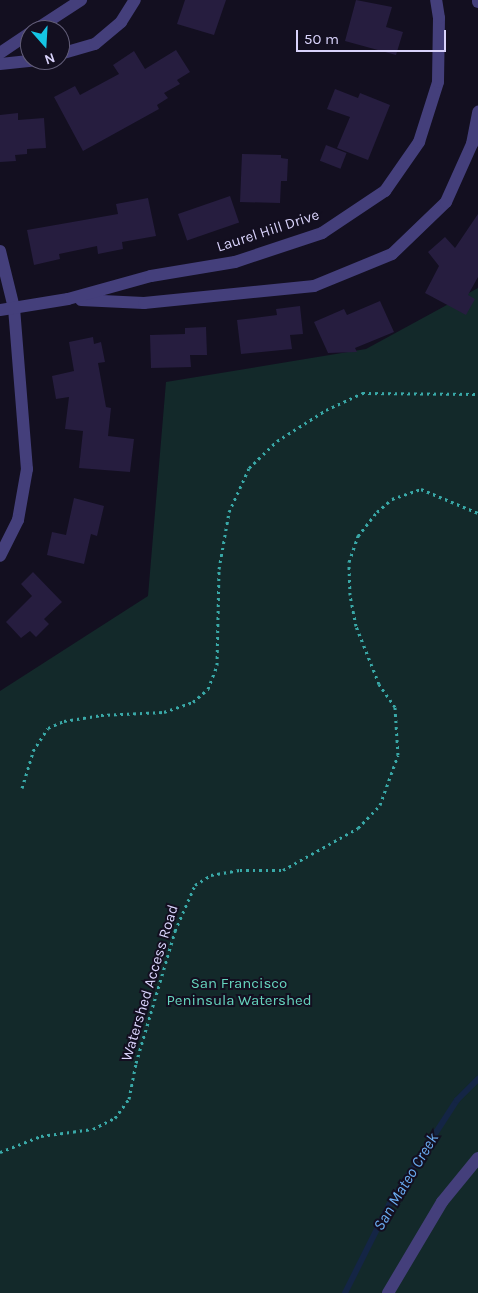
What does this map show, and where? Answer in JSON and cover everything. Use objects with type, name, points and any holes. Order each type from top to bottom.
[{"type":"street","points":[[50,20],[81,0]]},
{"type":"street","points":[[70,51],[95,44],[121,22],[136,0]]},
{"type":"street","name":"Laurel Hill Drive","points":[[0,310],[68,299],[151,276],[235,262],[322,233],[385,191],[419,142],[438,82],[439,18],[436,0]]},
{"type":"street","points":[[0,53],[20,40]]},
{"type":"street","points":[[0,64],[20,62]]},
{"type":"street","name":"Laurel Hill Drive","points":[[68,299],[144,303],[314,286],[392,254],[446,202],[472,144],[478,112]]},
{"type":"street","points":[[0,251],[14,308],[27,469],[18,520],[0,556]]},
{"type":"street","points":[[388,1293],[442,1202],[478,1158]]},
{"type":"path","points":[[22,788],[33,751],[48,728],[64,721],[101,715],[164,712],[193,702],[208,689],[217,665],[219,569],[230,512],[249,468],[277,441],[326,410],[362,393],[478,394]]},
{"type":"path","name":"Watershed Access Road","points":[[0,1152],[41,1136],[93,1129],[115,1118],[120,1112],[129,1099],[136,1063],[175,931],[195,885],[211,875],[230,871],[283,870],[358,828],[380,805],[398,755],[395,707],[379,684],[356,626],[350,595],[349,562],[358,536],[377,512],[392,499],[420,489],[478,513]]},
{"type":"green space","name":"San Francisco Peninsula Watershed","points":[[478,288],[478,1293],[0,1293],[0,691],[148,596],[166,382],[366,349]]},
{"type":"building","points":[[185,0],[226,0],[214,35],[177,24]]},
{"type":"building","points":[[356,0],[392,7],[386,27],[403,32],[396,55],[345,41]]},
{"type":"building","points":[[176,50],[190,72],[177,80],[180,84],[164,93],[168,98],[157,105],[159,109],[83,151],[54,97],[75,86],[80,95],[119,74],[113,65],[134,51],[145,69]]},
{"type":"building","points":[[335,89],[358,98],[360,93],[390,105],[368,160],[337,148],[350,117],[327,109]]},
{"type":"building","points":[[18,113],[18,120],[44,118],[46,148],[27,149],[27,154],[15,155],[16,161],[0,162],[0,115]]},
{"type":"building","points":[[326,145],[347,153],[340,169],[320,161]]},
{"type":"building","points":[[242,154],[281,155],[281,158],[288,159],[287,181],[281,181],[280,203],[240,202]]},
{"type":"building","points":[[230,196],[239,222],[187,240],[178,214]]},
{"type":"building","points":[[148,198],[156,236],[122,242],[123,249],[98,254],[97,246],[59,254],[60,259],[34,265],[27,230],[118,214],[116,204]]},
{"type":"building","points":[[478,214],[478,277],[468,295],[475,299],[466,315],[425,293],[439,266],[428,252],[445,237],[455,248]]},
{"type":"building","points":[[380,301],[394,332],[355,348],[357,352],[328,353],[314,322],[344,309],[347,315]]},
{"type":"building","points":[[300,306],[303,334],[290,335],[292,349],[241,354],[237,320],[277,315],[276,309]]},
{"type":"building","points":[[206,327],[207,355],[190,355],[191,367],[151,368],[150,335],[185,334],[185,328]]},
{"type":"building","points":[[93,337],[94,344],[101,342],[105,362],[98,363],[106,407],[111,408],[108,436],[134,439],[130,472],[79,468],[83,431],[65,429],[69,397],[56,399],[52,376],[74,371],[69,342]]},
{"type":"building","points":[[74,498],[104,506],[97,536],[91,534],[84,564],[47,555],[52,532],[66,535]]},
{"type":"building","points":[[33,572],[62,602],[44,619],[49,624],[36,637],[30,631],[21,638],[6,622],[32,596],[21,584]]},
{"type":"waterway","name":"San Mateo Creek","points":[[345,1293],[389,1205],[457,1100],[478,1079]]}]
